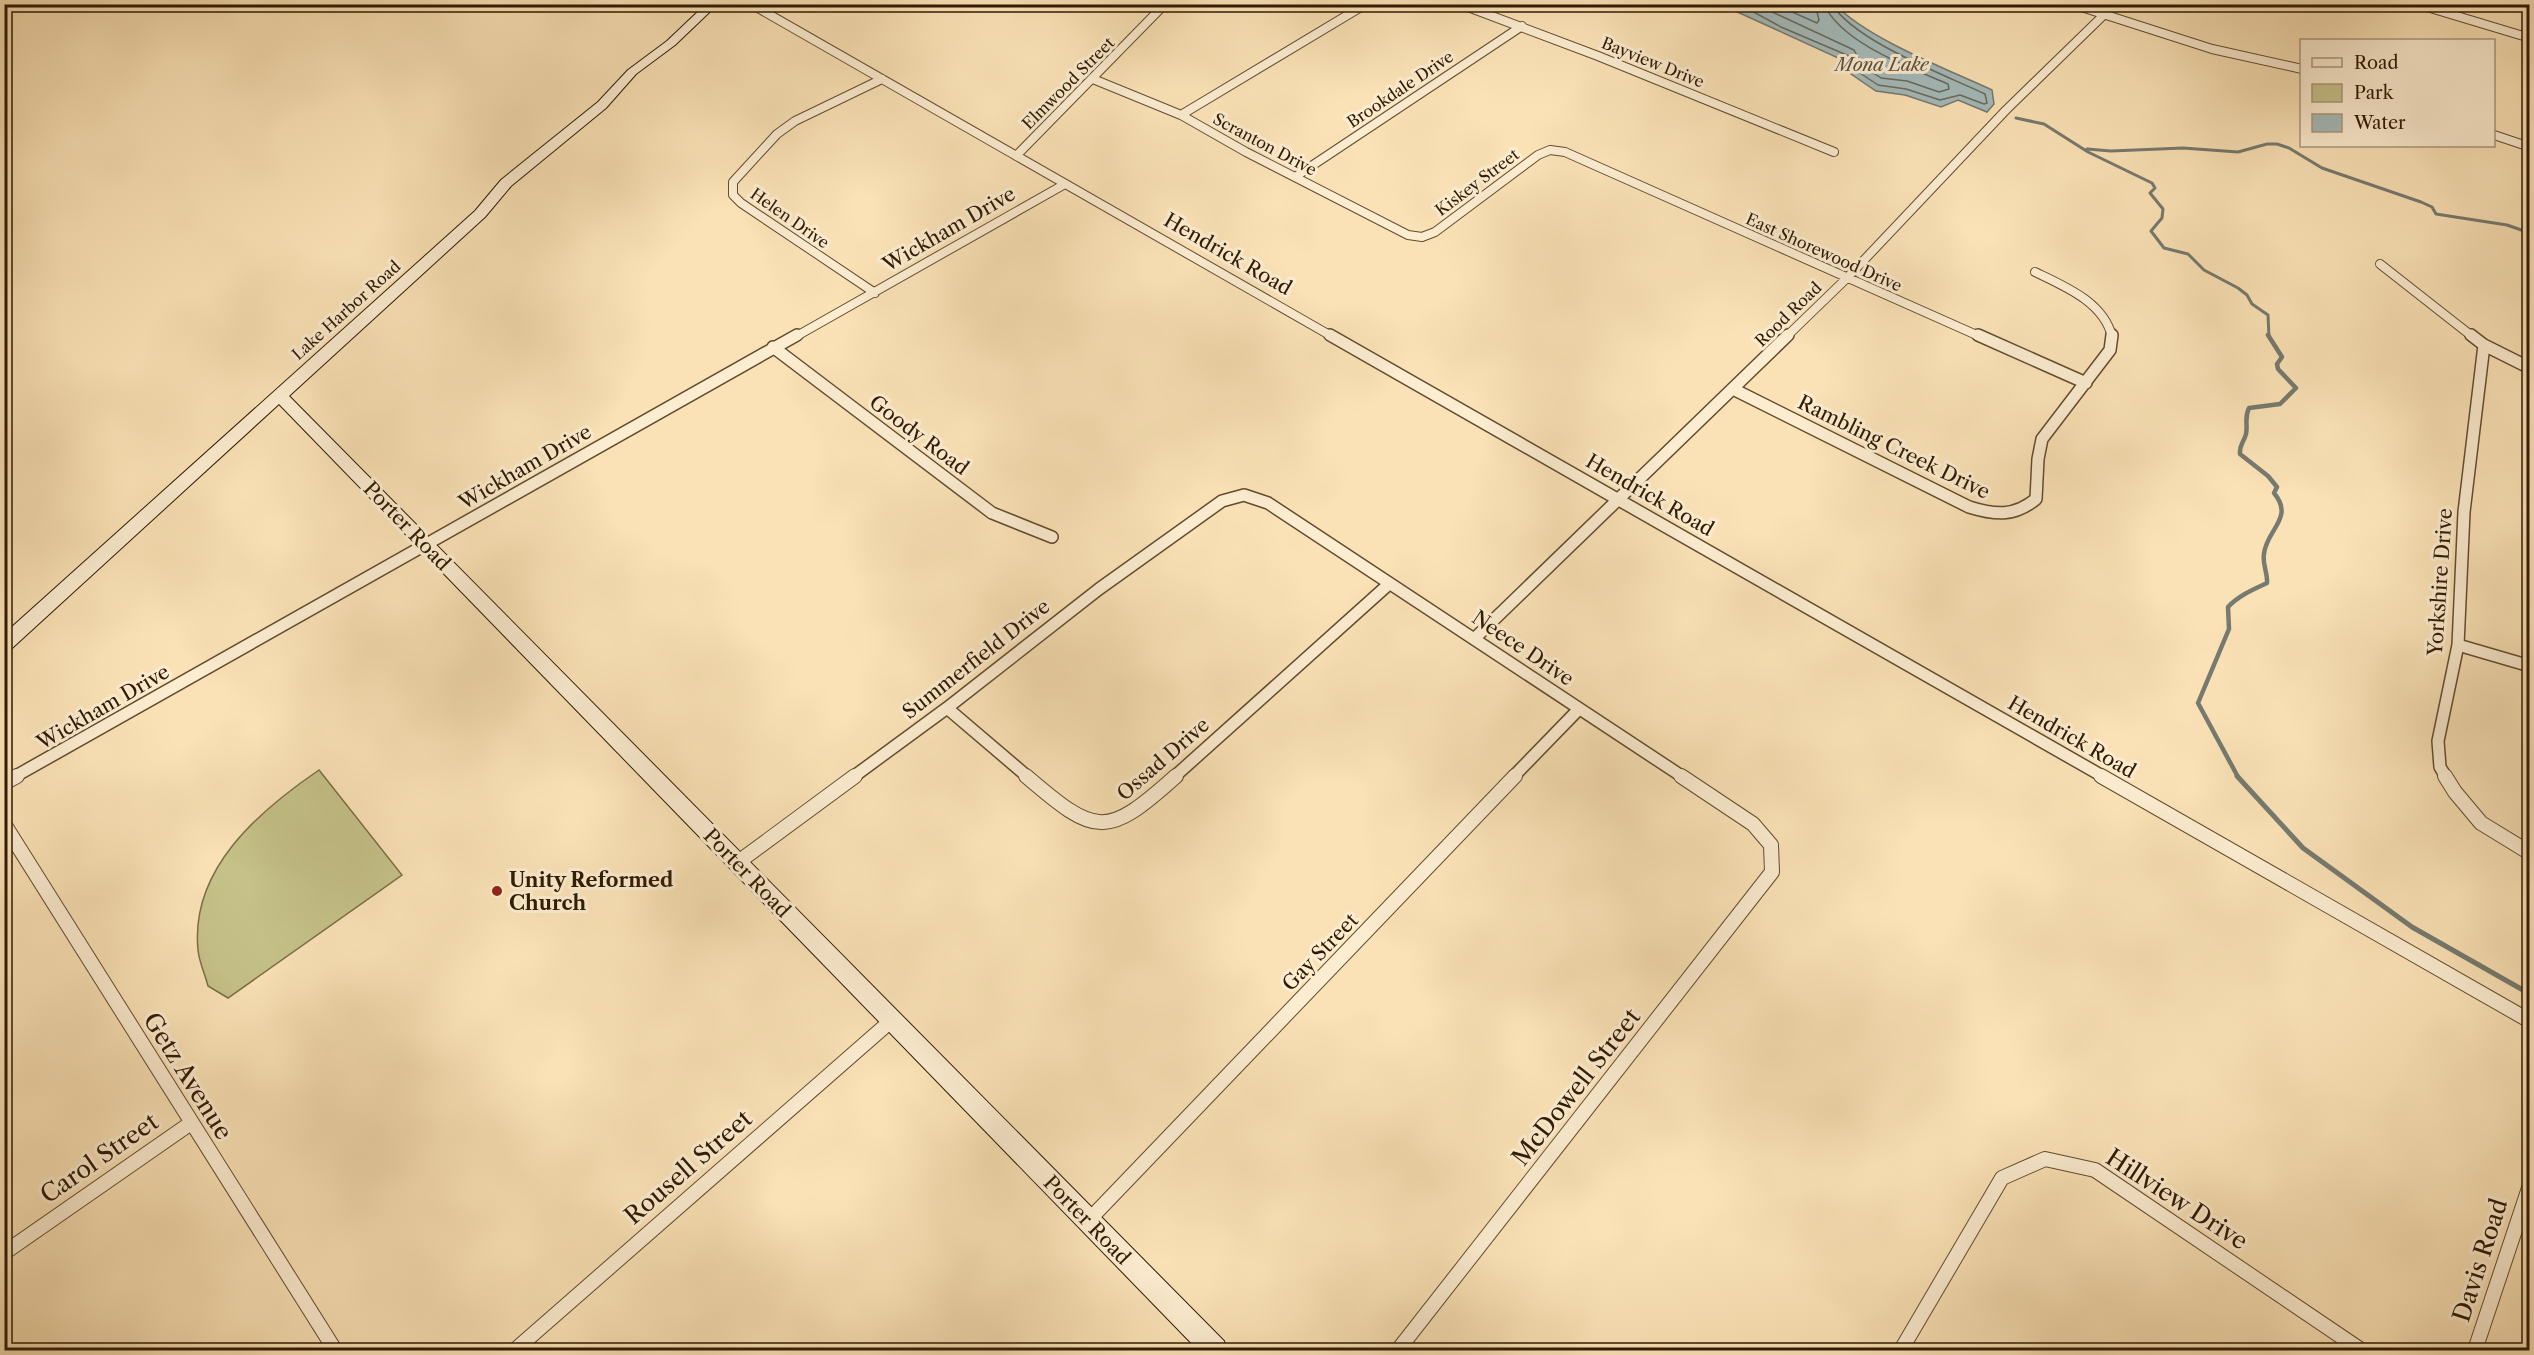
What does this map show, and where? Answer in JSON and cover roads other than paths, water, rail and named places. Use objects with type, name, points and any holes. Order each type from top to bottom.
[{"type":"street","name":"Lake Harbor Road","points":[[4,645],[480,214],[506,183],[602,105],[632,72],[671,43],[713,4]]},
{"type":"street","name":"Hendrick Road","points":[[751,4],[2529,1021]]},
{"type":"street","name":"Elmwood Street","points":[[1016,156],[1165,4]]},
{"type":"street","points":[[1181,115],[1366,4]]},
{"type":"street","name":"Bayview Drive","points":[[1460,4],[1522,26],[1834,152]]},
{"type":"street","points":[[2072,4],[2212,49],[2300,69]]},
{"type":"street","name":"Rood Road","points":[[1475,638],[1847,278],[2006,110],[2115,4]]},
{"type":"street","points":[[2417,4],[2440,8],[2529,38]]},
{"type":"street","name":"Brookdale Drive","points":[[1295,177],[1522,26]]},
{"type":"street","name":"Scranton Drive","points":[[1093,79],[1181,115],[1408,235],[1422,237]]},
{"type":"street","name":"Helen Drive","points":[[875,293],[741,203],[733,195],[733,182],[777,134],[795,121],[882,80]]},
{"type":"street","points":[[2495,136],[2529,147]]},
{"type":"street","name":"East Shorewood Drive","points":[[1550,150],[1565,152],[2086,383]]},
{"type":"street","name":"Kiskey Street","points":[[1422,237],[1435,232],[1538,155],[1550,150]]},
{"type":"street","name":"Wickham Drive","points":[[4,783],[1065,184]]},
{"type":"street","points":[[2380,264],[2484,345],[2529,368]]},
{"type":"street","name":"Rambling Creek Drive","points":[[1733,389],[1969,507],[1994,514],[2012,514],[2026,509],[2036,499],[2038,459],[2042,439],[2110,350],[2112,334],[2100,313],[2083,299],[2035,272]]},
{"type":"street","name":"Yorkshire Drive","points":[[2484,345],[2464,512],[2458,645],[2438,741],[2440,766],[2455,792],[2481,823],[2529,853]]},
{"type":"street","name":"Goody Road","points":[[773,347],[992,513],[1052,537]]},
{"type":"street","name":"Porter Road","points":[[279,395],[1215,1350]]},
{"type":"street","name":"Neece Drive","points":[[1244,495],[1268,503],[1475,638],[1753,824],[1771,845]]},
{"type":"street","name":"Summerfield Drive","points":[[737,863],[947,708],[1099,589],[1222,501],[1244,495]]},
{"type":"street","name":"Ossad Drive","points":[[947,708],[1060,805],[1083,820],[1107,823],[1128,816],[1160,790],[1389,584]]},
{"type":"street","points":[[2458,645],[2529,666]]},
{"type":"street","name":"Gay Street","points":[[1088,1221],[1579,709]]},
{"type":"street","name":"Getz Avenue","points":[[4,824],[335,1350]]},
{"type":"street","name":"McDowell Street","points":[[1398,1350],[1772,872],[1771,845]]},
{"type":"street","name":"Rousell Street","points":[[515,1350],[892,1020]]},
{"type":"street","name":"Carol Street","points":[[4,1253],[191,1123]]},
{"type":"street","name":"Hillview Drive","points":[[1901,1350],[2002,1178],[2044,1159],[2095,1170],[2361,1350]]},
{"type":"street","name":"Davis Road","points":[[2475,1350],[2529,1185]]},
{"type":"water","name":"Mona Lake","points":[[1722,5],[1836,5],[1887,41],[1992,90],[1994,104],[1987,112],[1958,100],[1941,107],[1905,95],[1876,91],[1851,74],[1847,62]]},
{"type":"waterway","points":[[2016,118],[2044,124],[2088,152],[2152,183],[2155,188],[2150,193],[2163,209],[2162,218],[2151,231],[2164,248],[2188,254],[2204,270],[2247,295],[2252,304],[2268,315],[2269,337]]},
{"type":"waterway","points":[[2087,149],[2111,151],[2183,148],[2238,152],[2267,144],[2277,144],[2289,148],[2322,168],[2421,202],[2432,207],[2436,214],[2507,225],[2530,233]]},
{"type":"waterway","points":[[2238,777],[2198,703],[2229,629],[2228,607],[2241,596],[2267,583],[2264,554],[2269,538],[2281,517],[2280,502],[2274,493],[2277,487],[2268,476],[2240,454],[2246,434],[2249,408],[2280,404],[2296,388],[2278,369],[2277,364],[2282,357],[2269,337]]},
{"type":"waterway","points":[[2237,776],[2303,848],[2412,927],[2530,994]]},
{"type":"place","name":"Unity Reformed Church","points":[[497,891]]}]
